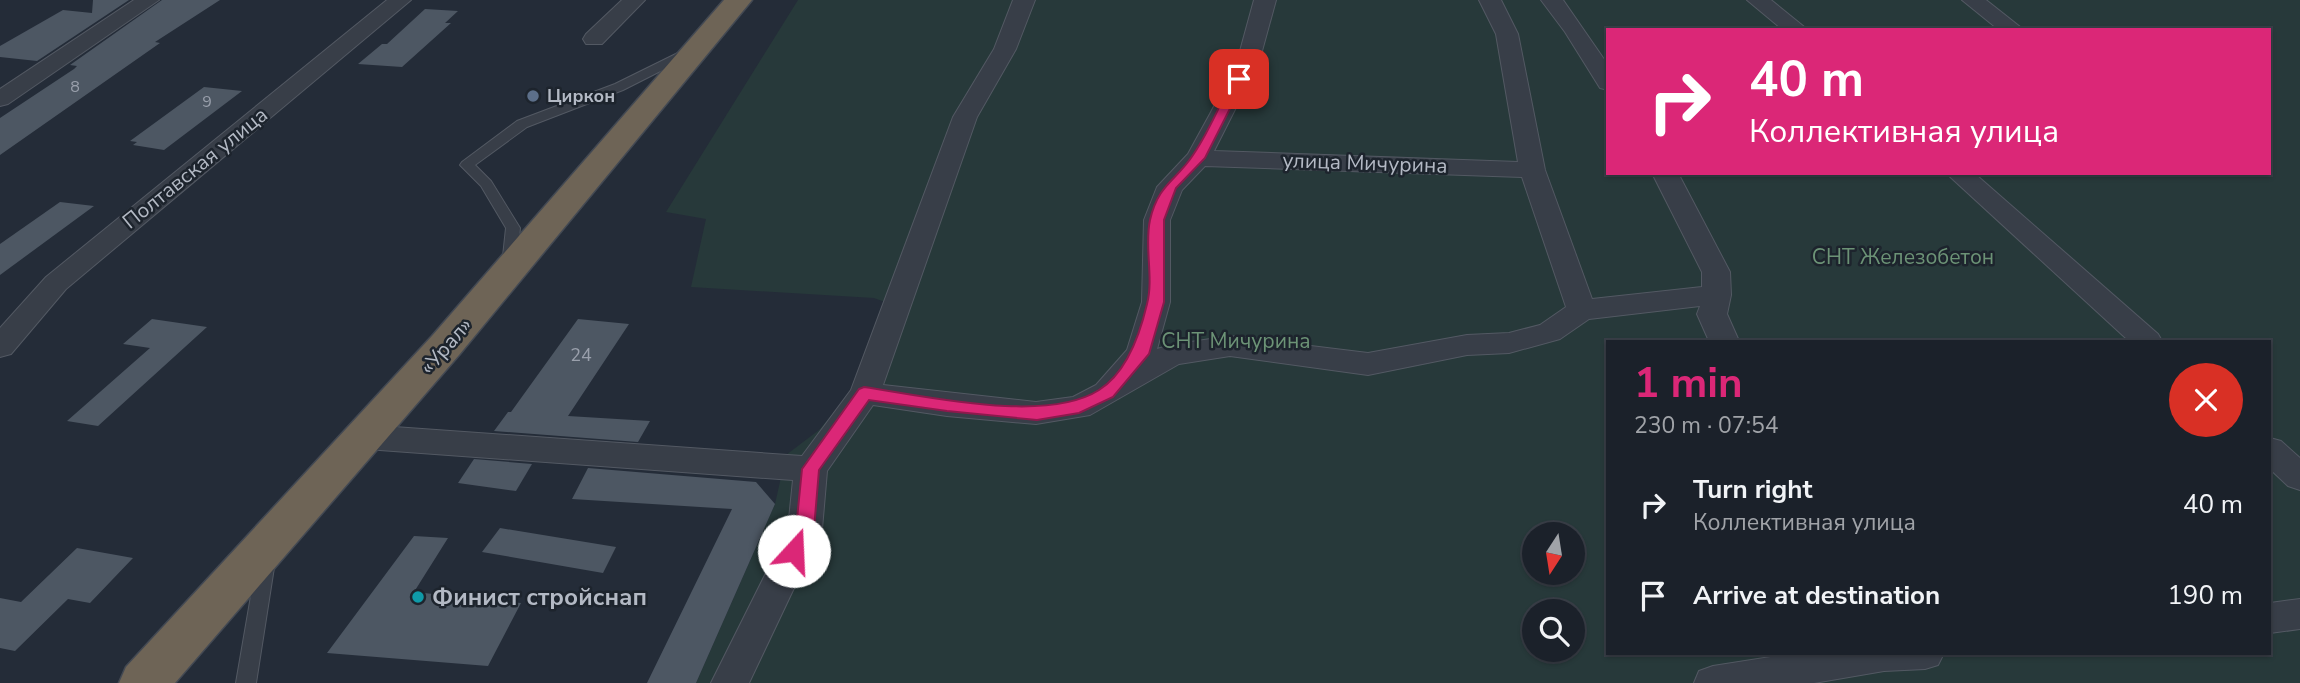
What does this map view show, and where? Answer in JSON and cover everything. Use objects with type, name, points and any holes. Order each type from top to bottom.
[{"type":"highway","name":"«Урал»","points":[[144,683],[366,437],[591,180],[738,0]]},
{"type":"street","points":[[0,99],[148,0]]},
{"type":"street","name":"Полтавская улица","points":[[0,346],[56,283],[400,0]]},
{"type":"street","points":[[594,39],[634,0]]},
{"type":"street","points":[[730,683],[805,529],[810,469],[864,393],[918,254],[965,117],[1005,50],[1024,0]]},
{"type":"street","points":[[1107,393],[1141,354],[1156,302],[1157,220],[1170,187],[1198,158],[1248,62],[1265,0]]},
{"type":"street","points":[[1490,0],[1507,34],[1532,170],[1582,310]]},
{"type":"street","points":[[1552,0],[1575,30],[1606,80]]},
{"type":"street","points":[[1758,0],[1794,28]]},
{"type":"street","points":[[1973,0],[2010,28]]},
{"type":"street","name":"улица Мичурина","points":[[1198,158],[1532,170]]},
{"type":"street","points":[[1666,175],[1716,272],[1717,295],[1712,314],[1724,340]]},
{"type":"street","points":[[1961,175],[2146,340]]},
{"type":"street","points":[[864,393],[1037,414],[1079,407],[1171,355],[1230,346],[1368,363],[1467,345],[1509,343],[1550,332],[1582,310],[1717,295]]},
{"type":"street","points":[[366,437],[810,469]]},
{"type":"street","points":[[2271,451],[2300,477]]},
{"type":"street","points":[[2271,618],[2300,614]]},
{"type":"street","points":[[1713,683],[1878,655]]},
{"type":"lane","points":[[508,274],[513,228],[486,184],[467,165],[522,124],[619,87],[699,47]]},
{"type":"lane","points":[[246,683],[268,546]]},
{"type":"green space","name":"СНТ Мичурина","points":[[798,0],[2300,0],[2300,683],[696,683],[775,504],[786,455],[819,430],[850,393],[885,302],[874,298],[691,287],[706,219],[666,212]]},
{"type":"building","points":[[93,0],[129,0],[37,61],[0,57],[0,46],[63,10],[92,13]]},
{"type":"building","points":[[162,0],[220,0],[155,42],[160,43],[0,155],[0,118],[74,69],[77,66],[70,65]]},
{"type":"building","points":[[425,9],[458,11],[445,23],[451,23],[402,67],[358,64],[382,44],[387,44]]},
{"type":"building","points":[[204,87],[242,91],[164,150],[133,145],[137,142],[130,141]]},
{"type":"building","points":[[60,202],[94,206],[0,275],[0,244]]},
{"type":"building","points":[[152,319],[207,327],[98,426],[67,421],[150,348],[123,344]]},
{"type":"building","points":[[578,319],[629,324],[568,416],[650,421],[638,442],[494,431],[508,412],[511,412]]},
{"type":"building","points":[[474,459],[532,464],[516,491],[458,483]]},
{"type":"building","points":[[588,468],[756,482],[775,504],[696,683],[647,683],[732,509],[572,499]]},
{"type":"building","points":[[500,528],[616,547],[603,573],[482,552]]},
{"type":"building","name":"Финист стройснап","points":[[414,536],[448,538],[414,592],[521,603],[488,666],[327,653]]},
{"type":"building","points":[[77,548],[133,558],[90,603],[68,599],[15,651],[0,648],[0,598],[21,602]]},
{"type":"place","name":"Циркон","points":[[533,96]]},
{"type":"place","name":"Финист стройснап","points":[[418,597]]},
{"type":"route","points":[[794,551],[805,529],[810,469],[864,393],[1037,414],[1079,407],[1107,393],[1141,354],[1156,302],[1157,220],[1170,187],[1198,158],[1239,79]]},
{"type":"park label","name":"СНТ Железобетон","points":[[1903,257]]}]
